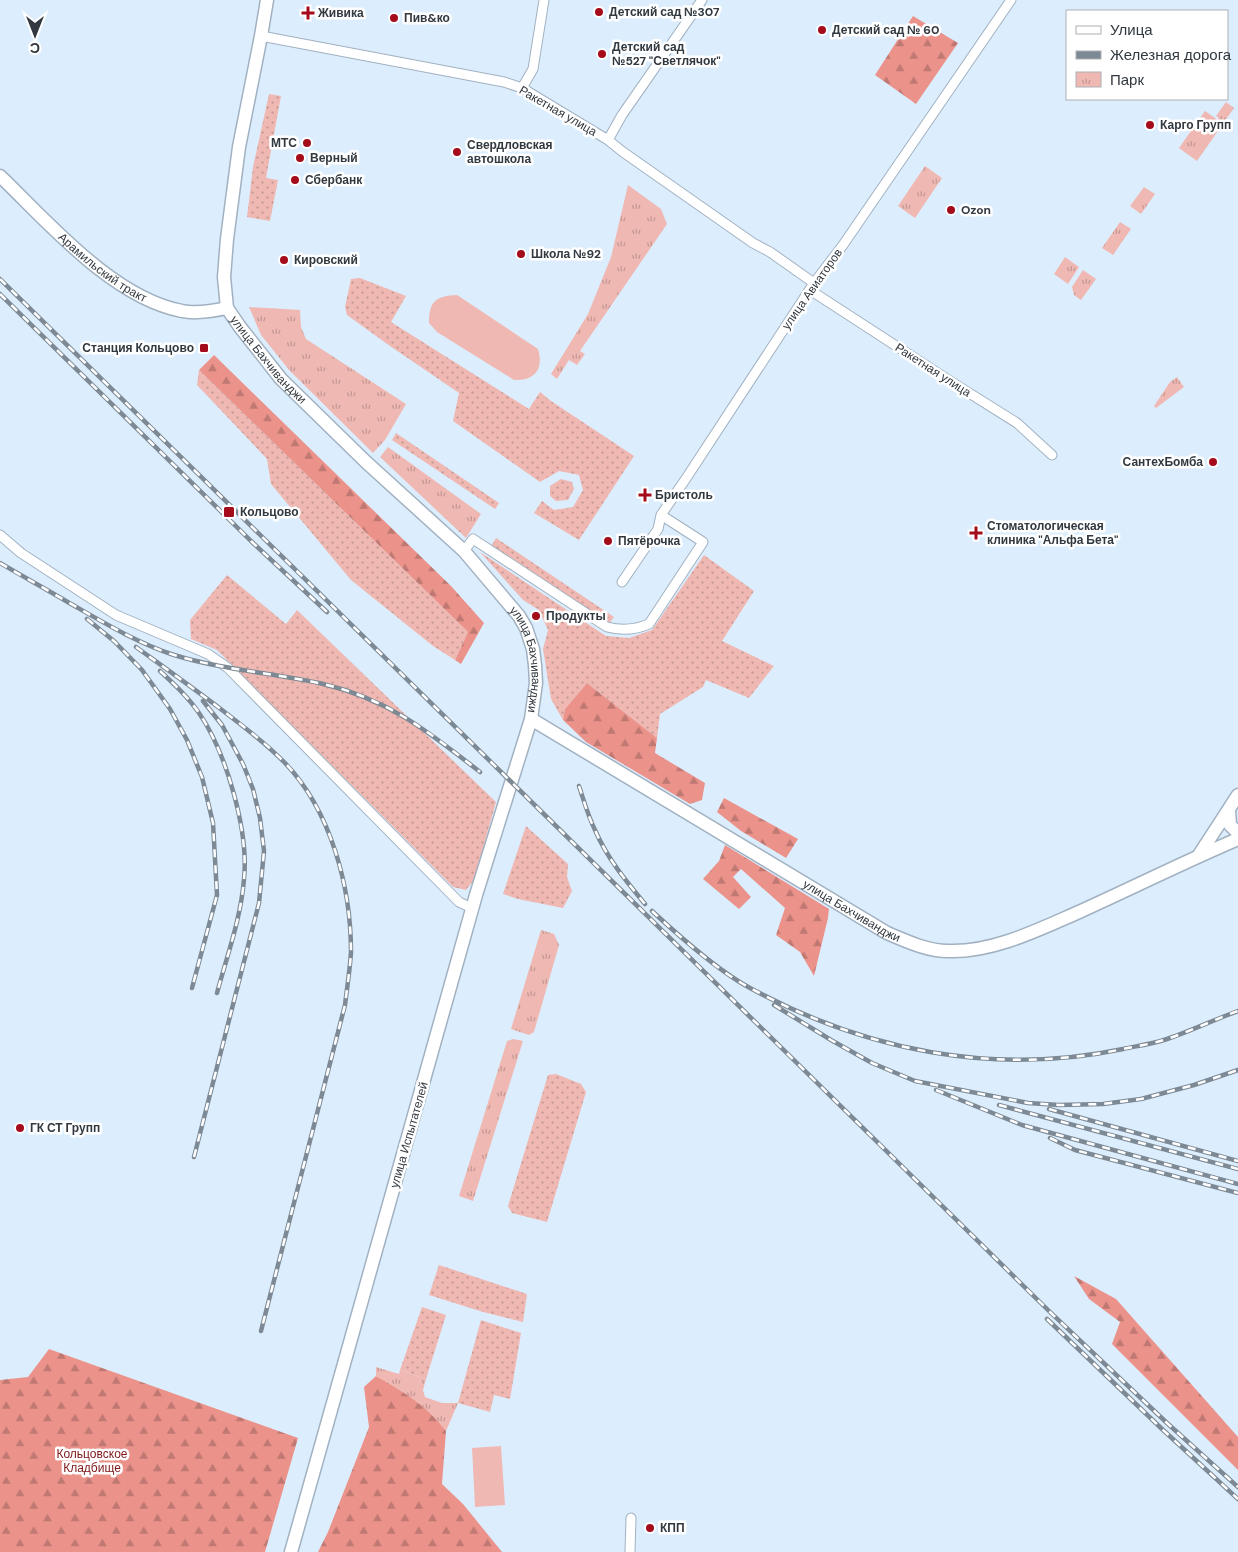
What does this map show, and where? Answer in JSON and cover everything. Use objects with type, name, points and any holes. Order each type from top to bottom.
[{"type":"main road","name":"улица Бахчиванджи","points":[[267,0],[239,147],[227,239],[224,277],[227,308],[281,378],[366,462],[464,551],[519,616],[526,628],[533,649],[535,665],[536,683],[531,719],[887,933],[916,946],[948,951],[979,948],[1005,941],[1035,931],[1163,874],[1199,855],[1238,839]]},
{"type":"main road","name":"Арамильский тракт","points":[[0,176],[100,271],[140,297],[154,304],[183,312],[227,308]]},
{"type":"main road","name":"улица Испытателей","points":[[291,1552],[472,908],[531,719]]},
{"type":"main road","name":"улица Бахчиванджи","points":[[1199,855],[1238,796]]},
{"type":"main road","points":[[1229,810],[1230,825],[1238,833]]},
{"type":"street","points":[[522,88],[533,69],[544,0]]},
{"type":"street","points":[[608,140],[622,115],[702,0]]},
{"type":"street","name":"улица Авиаторов","points":[[622,582],[658,529],[661,515],[812,286],[843,245],[1011,0]]},
{"type":"street","name":"Ракетная улица","points":[[261,36],[504,82],[522,88],[608,140],[753,243],[770,252],[812,286],[950,382],[1017,423],[1052,455]]},
{"type":"street","points":[[464,551],[474,539],[607,627],[617,630],[638,628],[649,624],[703,542],[661,515]]},
{"type":"street","points":[[0,534],[21,553],[116,615],[208,654],[228,668],[459,902],[472,908]]},
{"type":"street","points":[[630,1552],[631,1518]]},
{"type":"green space","points":[[913,16],[958,43],[916,104],[875,75]]},
{"type":"green space","points":[[269,94],[281,96],[266,178],[278,180],[270,221],[247,217],[253,167]]},
{"type":"green space","points":[[1226,102],[1234,108],[1197,161],[1179,148],[1205,111],[1218,120],[1219,118],[1216,116]]},
{"type":"green space","points":[[925,166],[942,178],[915,218],[898,206]]},
{"type":"green space","points":[[628,185],[661,209],[667,224],[580,351],[585,354],[577,365],[569,360],[557,379],[551,374],[588,314],[611,257]]},
{"type":"green space","points":[[1144,187],[1155,194],[1141,214],[1130,206]]},
{"type":"green space","points":[[1120,222],[1131,229],[1113,255],[1102,248]]},
{"type":"green space","points":[[1065,257],[1079,267],[1068,284],[1054,274]]},
{"type":"green space","points":[[1083,270],[1096,279],[1081,300],[1074,295],[1072,287]]},
{"type":"green space","points":[[360,278],[406,296],[391,322],[529,409],[540,392],[634,456],[579,540],[534,513],[542,501],[554,510],[573,507],[583,490],[579,475],[559,471],[540,482],[453,421],[459,393],[347,315],[345,307],[351,279]]},
{"type":"green space","points":[[457,295],[538,349],[540,356],[539,368],[532,376],[521,380],[514,380],[437,332],[429,323],[432,305],[439,298]]},
{"type":"green space","points":[[249,307],[300,310],[301,327],[306,339],[406,404],[385,440],[373,453],[290,371],[261,335]]},
{"type":"green space","points":[[214,355],[451,586],[484,623],[461,664],[455,660],[468,632],[199,370]]},
{"type":"green space","points":[[199,370],[468,632],[455,660],[433,646],[351,580],[271,484],[267,459],[197,385]]},
{"type":"green space","points":[[1177,377],[1184,387],[1156,408],[1154,406],[1170,382]]},
{"type":"green space","points":[[396,433],[499,503],[495,509],[392,440]]},
{"type":"green space","points":[[388,447],[481,514],[466,538],[380,457]]},
{"type":"green space","points":[[561,479],[572,482],[574,489],[568,500],[556,501],[550,496],[550,486]]},
{"type":"green space","points":[[496,538],[614,617],[607,626],[490,548]]},
{"type":"green space","points":[[480,552],[606,636],[629,638],[652,630],[704,555],[754,591],[722,641],[774,666],[749,698],[706,680],[703,687],[660,714],[657,738],[587,683],[565,709],[563,720],[551,699],[543,649],[548,630],[539,610],[523,600]]},
{"type":"green space","points":[[227,575],[286,624],[297,610],[496,802],[474,880],[466,890],[453,887],[217,650],[191,639],[190,620]]},
{"type":"green space","points":[[587,683],[657,738],[655,753],[705,783],[702,800],[690,804],[586,742],[563,720],[565,709]]},
{"type":"green space","points":[[724,798],[798,839],[786,858],[741,831],[717,812]]},
{"type":"green space","points":[[526,826],[568,864],[567,877],[572,891],[563,908],[503,894]]},
{"type":"green space","points":[[725,845],[829,909],[814,976],[800,952],[776,935],[785,908],[741,869],[733,877],[751,897],[739,909],[703,879],[719,861]]},
{"type":"green space","points":[[541,930],[554,934],[559,945],[534,1032],[529,1035],[511,1029]]},
{"type":"green space","points":[[513,1039],[523,1041],[473,1201],[459,1196],[507,1041]]},
{"type":"green space","points":[[556,1074],[581,1084],[586,1092],[547,1222],[512,1213],[508,1206],[548,1075]]},
{"type":"green space","points":[[439,1265],[527,1294],[523,1322],[429,1295]]},
{"type":"green space","points":[[1074,1276],[1116,1299],[1238,1437],[1238,1470],[1112,1344],[1120,1322],[1089,1299]]},
{"type":"green space","points":[[422,1307],[446,1315],[426,1379],[400,1370]]},
{"type":"green space","points":[[481,1320],[521,1333],[510,1399],[494,1395],[490,1412],[458,1403]]},
{"type":"green space","name":"Кольцовское Кладбище","points":[[49,1349],[298,1438],[265,1552],[0,1552],[0,1380],[28,1377]]},
{"type":"green space","points":[[376,1367],[399,1374],[400,1370],[426,1379],[423,1390],[425,1397],[442,1403],[458,1403],[446,1431],[431,1414],[414,1400],[376,1376]]},
{"type":"green space","points":[[376,1376],[423,1406],[446,1431],[442,1484],[463,1504],[502,1552],[318,1552],[328,1532],[369,1427],[364,1387]]},
{"type":"green space","points":[[501,1446],[505,1505],[475,1507],[472,1448]]},
{"type":"railway","points":[[0,279],[1049,1311],[1167,1423],[1238,1487]]},
{"type":"railway","points":[[0,294],[251,541],[327,612]]},
{"type":"railway","points":[[0,563],[105,623],[160,650],[192,660],[230,668],[323,684],[368,698],[407,719],[443,743],[480,772]]},
{"type":"railway","points":[[87,619],[114,641],[142,670],[170,709],[187,740],[202,777],[213,823],[217,895],[192,988]]},
{"type":"railway","points":[[136,647],[255,735],[285,763],[301,782],[315,804],[326,827],[335,851],[347,902],[351,952],[345,1005],[261,1331]]},
{"type":"railway","points":[[160,671],[190,702],[209,729],[234,793],[243,838],[245,860],[240,908],[217,993]]},
{"type":"railway","points":[[194,1157],[259,903],[264,851],[260,818],[253,789],[243,764],[222,725],[203,701]]},
{"type":"railway","points":[[579,786],[590,819],[605,850],[645,904]]},
{"type":"railway","points":[[652,911],[712,963],[750,988],[794,1010],[839,1028],[885,1042],[932,1052],[979,1058],[1027,1060],[1075,1057],[1159,1041],[1238,1011]]},
{"type":"railway","points":[[774,1005],[872,1063],[915,1081],[1028,1103],[1059,1105],[1103,1104],[1141,1099],[1194,1085],[1238,1070]]},
{"type":"railway","points":[[936,1090],[1022,1125],[1238,1184]]},
{"type":"railway","points":[[999,1105],[1238,1169]]},
{"type":"railway","points":[[1049,1109],[1238,1161]]},
{"type":"railway","points":[[1050,1138],[1075,1150],[1238,1193]]},
{"type":"railway","points":[[1047,1319],[1238,1499]]},
{"type":"place","name":"Детский сад №307","points":[[599,12]]},
{"type":"place","name":"Живика","points":[[308,13]]},
{"type":"place","name":"Пив&ко","points":[[394,18]]},
{"type":"place","name":"Детский сад № 60","points":[[822,30]]},
{"type":"place","name":"Детский сад №527 \"Светлячок\"","points":[[602,54]]},
{"type":"place","name":"Карго Групп","points":[[1150,125]]},
{"type":"place","name":"МТС","points":[[307,143]]},
{"type":"place","name":"Свердловская автошкола","points":[[457,152]]},
{"type":"place","name":"Верный","points":[[300,158]]},
{"type":"place","name":"Сбербанк","points":[[295,180]]},
{"type":"place","name":"Ozon","points":[[951,210]]},
{"type":"place","name":"Школа №92","points":[[521,254]]},
{"type":"place","name":"Кировский","points":[[284,260]]},
{"type":"place","name":"Станция Кольцово","points":[[204,348]]},
{"type":"place","name":"СантехБомба","points":[[1213,462]]},
{"type":"place","name":"Бристоль","points":[[645,495]]},
{"type":"place","name":"Кольцово","points":[[229,512]]},
{"type":"place","name":"Стоматологическая клиника \"Альфа Бета\"","points":[[976,533]]},
{"type":"place","name":"Пятёрочка","points":[[608,541]]},
{"type":"place","name":"Продукты","points":[[536,616]]},
{"type":"place","name":"ГК СТ Групп","points":[[20,1128]]},
{"type":"place","name":"КПП","points":[[650,1528]]}]
